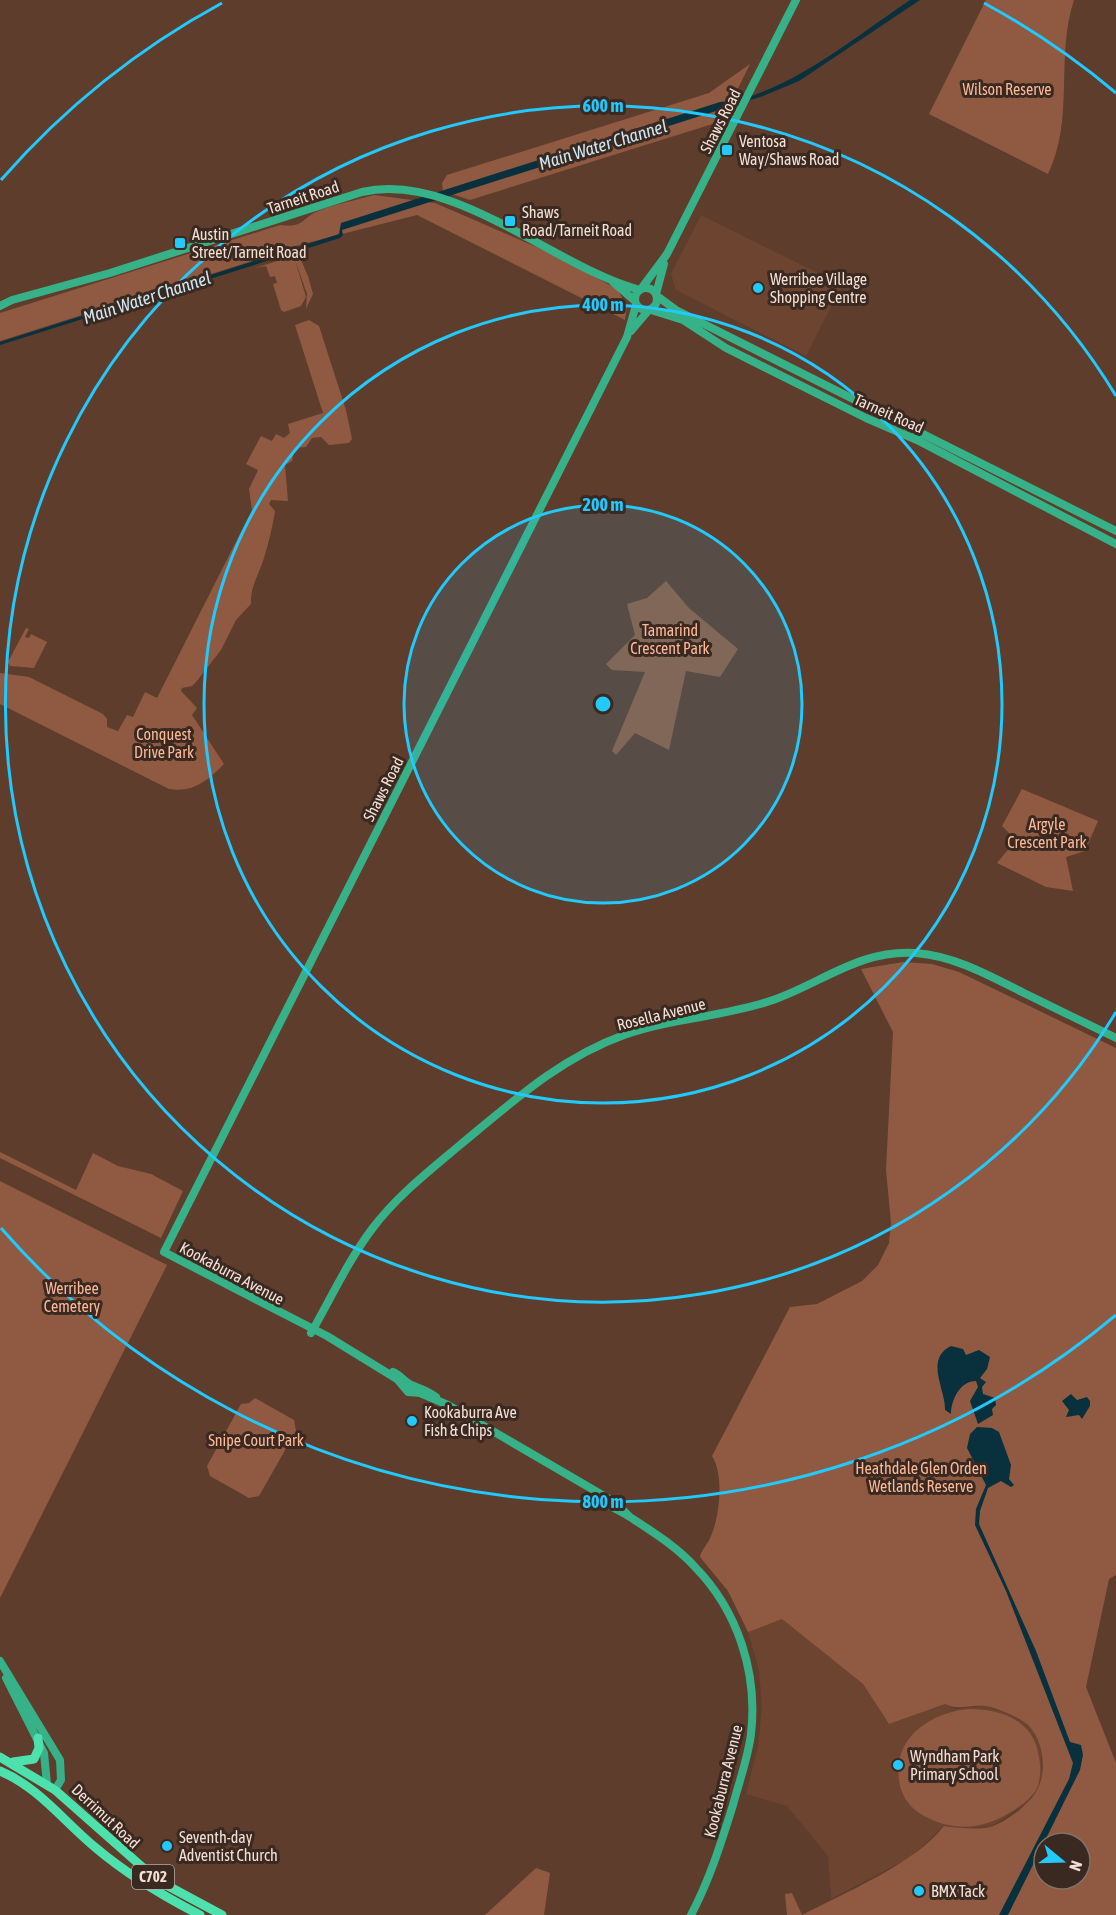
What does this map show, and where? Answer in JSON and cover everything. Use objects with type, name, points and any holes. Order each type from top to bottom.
[{"type":"highway","points":[[11,1762],[22,1763],[33,1759],[39,1748],[38,1738]]},
{"type":"highway","name":"Derrimut Road","points":[[0,1757],[51,1787],[157,1880],[222,1915]]},
{"type":"highway","name":"Derrimut Road","points":[[0,1771],[43,1798],[94,1847],[117,1864],[167,1898],[200,1915]]},
{"type":"highway","points":[[43,1798],[51,1787]]},
{"type":"street","name":"Shaws Road","points":[[641,289],[668,254],[796,0]]},
{"type":"street","name":"Tarneit Road","points":[[0,307],[12,300],[27,298],[362,192],[389,188],[431,194],[504,226],[607,277],[641,289]]},
{"type":"street","name":"Shaws Road","points":[[657,295],[668,254]]},
{"type":"street","name":"Tarneit Road","points":[[607,277],[636,303]]},
{"type":"street","points":[[648,288],[657,295],[656,305],[650,310],[641,310],[636,303],[641,289],[648,288]]},
{"type":"street","name":"Tarneit Road","points":[[657,295],[676,310],[752,346],[1116,531]]},
{"type":"street","name":"Shaws Road","points":[[164,1252],[627,338],[636,303]]},
{"type":"street","name":"Shaws Road","points":[[627,338],[650,310]]},
{"type":"street","name":"Tarneit Road","points":[[650,310],[682,320],[710,339],[746,358],[866,418],[917,440],[1116,544]]},
{"type":"street","points":[[746,358],[752,346]]},
{"type":"street","points":[[764,367],[770,356]]},
{"type":"street","points":[[1077,524],[1082,514]]},
{"type":"street","name":"Rosella Avenue","points":[[312,1331],[358,1248],[400,1197],[537,1082],[572,1059],[623,1035],[758,1005],[792,993],[858,960],[908,953],[938,957],[967,966],[1116,1038]]},
{"type":"street","name":"Kookaburra Avenue","points":[[164,1252],[378,1366],[404,1377],[412,1386],[427,1390],[448,1405],[616,1503],[629,1516],[674,1547],[710,1583],[735,1626],[749,1670],[752,1712],[749,1746],[718,1856],[706,1887],[691,1915]]},
{"type":"street","points":[[0,1663],[60,1760],[61,1780],[51,1787],[38,1738],[0,1663]]},
{"type":"shaded area","name":"Werribee Village Shopping Centre","points":[[701,215],[842,285],[806,356],[676,290],[671,274]]},
{"type":"shaded area","name":"Wyndham Park Primary School","points":[[781,1618],[863,1684],[889,1724],[945,1704],[955,1709],[985,1706],[1008,1713],[1025,1723],[1036,1734],[1041,1751],[1042,1773],[1038,1790],[1027,1803],[992,1826],[968,1829],[944,1826],[911,1857],[831,1899],[828,1856],[787,1806],[746,1794],[758,1747],[762,1707],[759,1670],[748,1632]]},
{"type":"green space","name":"Wilson Reserve","points":[[986,0],[1074,0],[1066,44],[1061,131],[1048,174],[929,114]]},
{"type":"green space","points":[[750,64],[722,121],[470,200],[443,191],[442,183],[447,175],[709,93]]},
{"type":"green space","points":[[374,195],[435,203],[557,256],[617,289],[627,306],[625,320],[417,215],[295,246],[313,294],[306,309],[307,294],[295,260],[306,297],[301,306],[284,312],[281,310],[273,284],[277,283],[275,276],[270,277],[266,266],[255,268],[293,256],[290,249],[0,341],[0,313],[280,225],[298,224],[318,211]]},
{"type":"green space","name":"Conquest Drive Park","points":[[309,320],[319,326],[346,410],[352,439],[349,443],[329,445],[321,437],[312,438],[306,447],[295,448],[292,461],[285,465],[288,501],[271,500],[269,504],[275,511],[274,517],[264,558],[253,586],[251,604],[236,620],[221,650],[196,682],[192,686],[182,688],[181,691],[197,708],[192,715],[224,764],[200,784],[186,789],[169,789],[0,704],[0,673],[29,677],[103,714],[107,719],[107,727],[118,731],[127,715],[133,717],[145,692],[157,698],[252,510],[249,489],[258,470],[246,464],[261,436],[272,441],[276,434],[284,438],[290,433],[288,424],[323,413],[295,325]]},
{"type":"green space","name":"Tamarind Crescent Park","points":[[666,581],[689,608],[738,649],[720,677],[686,671],[669,750],[635,733],[616,755],[612,751],[645,672],[612,670],[606,664],[635,635],[627,604],[647,598]]},
{"type":"green space","points":[[26,628],[29,629],[25,637],[29,638],[31,634],[47,642],[34,668],[10,666],[8,662]]},
{"type":"green space","name":"Argyle Crescent Park","points":[[1022,789],[1098,821],[1085,851],[1066,857],[1073,891],[1046,887],[997,863],[1016,840],[1002,826]]},
{"type":"green space","name":"Heathdale Glen Orden Wetlands Reserve","points":[[903,962],[932,964],[959,972],[1116,1048],[1116,1575],[1109,1579],[1086,1687],[1116,1763],[1116,1915],[802,1915],[898,1865],[932,1840],[944,1826],[984,1828],[996,1825],[1010,1817],[1034,1795],[1040,1782],[1043,1763],[1036,1735],[1030,1728],[1024,1722],[995,1708],[955,1707],[945,1704],[889,1724],[863,1684],[782,1619],[748,1632],[728,1591],[700,1557],[711,1536],[717,1517],[719,1484],[716,1464],[712,1456],[790,1307],[817,1304],[862,1281],[878,1265],[889,1243],[891,1223],[886,1170],[893,1032],[861,969]]},
{"type":"green space","points":[[0,1152],[76,1190],[93,1153],[118,1166],[151,1174],[183,1191],[161,1238],[0,1158]]},
{"type":"green space","name":"Werribee Cemetery","points":[[0,1181],[167,1265],[0,1598]]},
{"type":"green space","name":"Snipe Court Park","points":[[255,1398],[294,1420],[296,1431],[259,1496],[249,1498],[210,1476],[207,1466],[241,1404],[249,1403]]},
{"type":"green space","points":[[969,1709],[994,1711],[1024,1726],[1036,1745],[1040,1773],[1035,1791],[1017,1808],[981,1825],[959,1827],[947,1825],[917,1812],[903,1794],[898,1771],[902,1751],[907,1741],[924,1724],[946,1714]]},
{"type":"green space","points":[[536,1868],[550,1873],[544,1915],[485,1915]]},
{"type":"green space","points":[[792,1893],[802,1915],[787,1915],[785,1894]]},
{"type":"water","name":"Main Water Channel","points":[[910,0],[920,0],[799,81],[763,96],[342,230],[343,235],[340,238],[0,345],[0,342],[339,234],[341,223],[720,102],[744,98],[768,90],[819,63]]},
{"type":"water","points":[[951,1346],[963,1349],[966,1355],[979,1350],[990,1357],[987,1369],[980,1378],[986,1382],[982,1387],[983,1394],[995,1398],[996,1405],[992,1409],[993,1415],[978,1424],[970,1401],[978,1387],[976,1381],[965,1384],[957,1392],[951,1414],[945,1410],[938,1367],[943,1352]]},
{"type":"water","points":[[1071,1394],[1077,1400],[1087,1397],[1090,1401],[1090,1406],[1082,1419],[1079,1415],[1066,1417],[1069,1410],[1062,1401]]},
{"type":"water","points":[[977,1427],[992,1428],[999,1432],[1011,1465],[1009,1479],[1014,1485],[1011,1487],[1001,1481],[988,1488],[980,1511],[979,1524],[1036,1651],[1070,1742],[1081,1745],[1083,1755],[1080,1770],[1050,1831],[1042,1831],[1069,1779],[1073,1763],[1006,1591],[975,1525],[976,1509],[986,1485],[967,1448],[970,1434]]},
{"type":"water","points":[[1032,1851],[1032,1867],[1008,1915],[999,1915]]},
{"type":"place","name":"Ventosa Way/Shaws Road","points":[[727,150]]},
{"type":"place","name":"Shaws Road/Tarneit Road","points":[[510,221]]},
{"type":"place","name":"Austin Street/Tarneit Road","points":[[180,243]]},
{"type":"place","name":"Werribee Village Shopping Centre","points":[[758,288]]},
{"type":"place","name":"Kookaburra Ave Fish & Chips","points":[[412,1421]]},
{"type":"place","name":"Wyndham Park Primary School","points":[[898,1765]]},
{"type":"place","name":"Seventh-day Adventist Church","points":[[167,1846]]},
{"type":"place","name":"BMX Tack","points":[[919,1891]]}]
